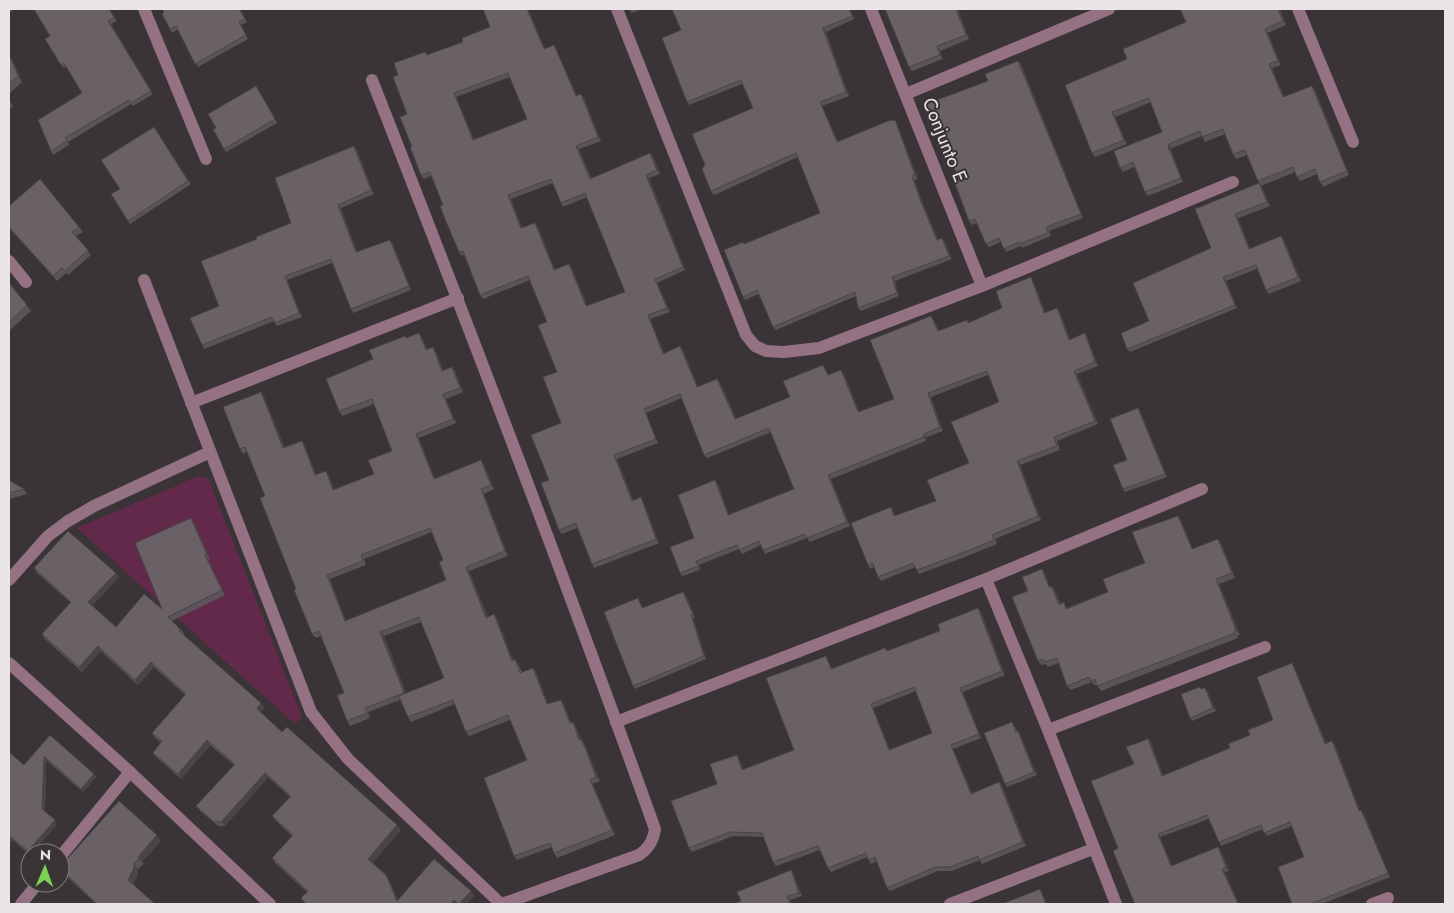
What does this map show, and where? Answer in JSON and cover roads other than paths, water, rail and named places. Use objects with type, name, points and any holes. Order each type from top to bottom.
[{"type":"street","points":[[144,9],[206,159]]},
{"type":"street","points":[[617,9],[746,335],[755,346],[766,351],[775,352],[819,348],[982,286],[1233,182]]},
{"type":"street","name":"Conjunto E","points":[[871,9],[982,286]]},
{"type":"street","points":[[906,94],[1109,9]]},
{"type":"street","points":[[1298,9],[1353,142]]},
{"type":"street","points":[[144,280],[311,712],[348,759],[501,904],[640,856],[648,849],[655,830],[458,298],[372,80]]},
{"type":"street","points":[[9,261],[26,282]]},
{"type":"street","points":[[191,403],[458,298]]},
{"type":"street","points":[[9,580],[48,536],[68,520],[210,452]]},
{"type":"street","points":[[616,722],[986,579],[1202,489]]},
{"type":"street","points":[[986,579],[1116,904]]},
{"type":"street","points":[[1048,730],[1265,647]]},
{"type":"street","points":[[9,663],[130,772],[270,904]]},
{"type":"street","points":[[70,845],[130,772]]},
{"type":"street","points":[[950,904],[1093,849]]},
{"type":"street","points":[[21,904],[30,893]]},
{"type":"street","points":[[1372,904],[1388,898]]}]
